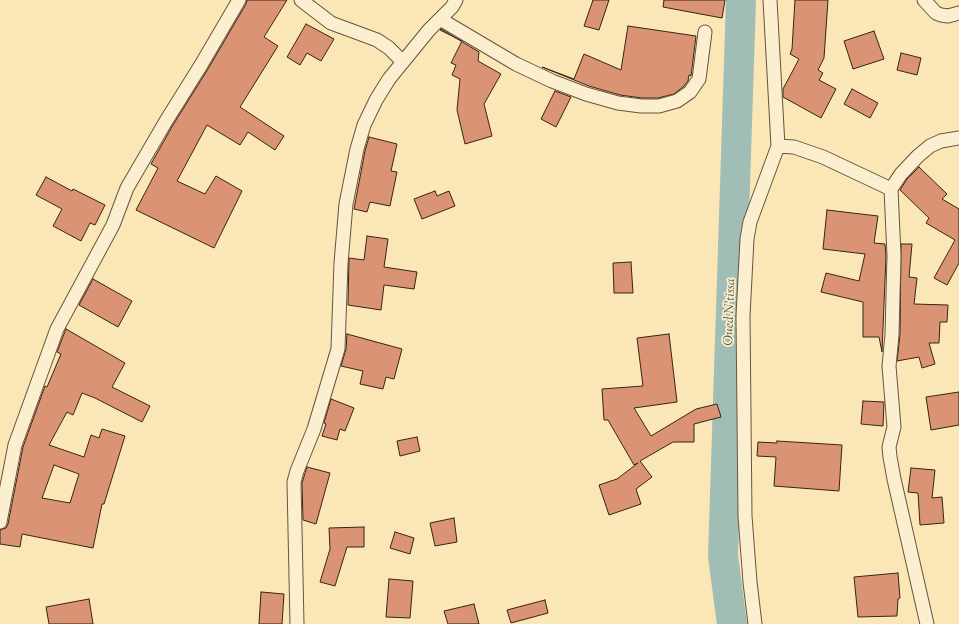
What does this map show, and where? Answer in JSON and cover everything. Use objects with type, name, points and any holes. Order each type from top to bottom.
[{"type":"street","points":[[0,522],[15,445],[57,329],[113,225],[127,188],[238,0]]},
{"type":"street","points":[[301,0],[331,22],[377,40],[389,48],[402,61]]},
{"type":"street","points":[[298,624],[293,500],[294,482],[316,422],[338,349],[341,262],[346,204],[357,148],[364,125],[376,100],[402,61],[429,30],[452,7],[456,0]]},
{"type":"street","points":[[755,624],[745,516],[743,316],[747,239],[750,222],[778,146],[770,0]]},
{"type":"street","points":[[924,0],[936,13],[941,15],[948,16],[959,13]]},
{"type":"street","points":[[440,19],[516,64],[552,81],[586,94],[618,103],[641,106],[659,106],[677,101],[690,92],[699,79],[704,32]]},
{"type":"street","points":[[927,624],[890,456],[890,447],[894,427],[889,366],[892,335],[894,256],[891,189],[901,174],[930,146],[959,138]]},
{"type":"street","points":[[778,146],[794,147],[823,157],[891,189]]},
{"type":"building","points":[[247,0],[287,0],[264,37],[278,46],[240,107],[284,136],[275,150],[248,132],[240,145],[207,125],[177,181],[205,194],[216,176],[242,191],[214,248],[136,210],[158,168],[151,164]]},
{"type":"building","points":[[593,0],[609,0],[599,30],[584,26]]},
{"type":"building","points":[[664,0],[725,0],[722,18],[663,7]]},
{"type":"building","points":[[795,0],[828,0],[824,58],[818,70],[823,73],[819,80],[836,89],[821,118],[783,97],[783,89],[799,59],[790,54],[792,49]]},
{"type":"building","points":[[306,24],[334,39],[321,61],[307,53],[300,65],[287,57]]},
{"type":"building","points":[[628,26],[696,36],[691,76],[689,75],[688,81],[674,94],[658,98],[642,98],[620,95],[589,86],[542,67],[574,79],[584,54],[621,70]]},
{"type":"building","points":[[441,29],[455,38],[440,30]]},
{"type":"building","points":[[874,31],[884,59],[853,69],[844,41]]},
{"type":"building","points":[[462,42],[479,52],[478,61],[501,74],[484,104],[492,136],[465,144],[457,110],[460,79],[452,75],[456,65],[451,63]]},
{"type":"building","points":[[901,53],[921,58],[917,75],[897,70]]},
{"type":"building","points":[[852,89],[878,103],[870,118],[844,104]]},
{"type":"building","points":[[555,91],[571,97],[556,127],[541,119]]},
{"type":"building","points":[[369,137],[397,144],[391,171],[397,172],[390,206],[370,202],[367,212],[354,209]]},
{"type":"building","points":[[919,167],[947,194],[942,199],[959,209],[959,263],[947,285],[934,278],[955,240],[926,223],[929,218],[900,190],[907,179]]},
{"type":"building","points":[[46,177],[72,191],[73,189],[105,205],[95,225],[90,223],[81,241],[53,226],[62,209],[36,195]]},
{"type":"building","points":[[435,191],[437,196],[449,191],[455,206],[422,219],[414,199]]},
{"type":"building","points":[[827,210],[878,216],[874,243],[885,244],[886,256],[882,352],[879,337],[863,337],[863,302],[821,292],[826,273],[859,281],[865,254],[823,249]]},
{"type":"building","points":[[367,236],[388,239],[384,267],[417,272],[414,289],[384,285],[381,310],[348,305],[349,258],[364,260]]},
{"type":"building","points":[[901,244],[912,244],[909,277],[917,278],[914,304],[948,305],[947,322],[940,322],[939,343],[929,343],[935,364],[922,368],[919,357],[897,361],[900,335]]},
{"type":"building","points":[[631,262],[633,293],[614,293],[613,263]]},
{"type":"building","points":[[93,279],[132,301],[118,327],[79,305]]},
{"type":"building","points":[[66,329],[125,363],[112,387],[150,406],[142,422],[82,393],[73,415],[67,412],[49,445],[84,457],[91,435],[99,438],[102,429],[125,436],[104,504],[102,504],[93,548],[22,534],[20,547],[0,544],[0,530],[6,528],[8,524],[23,447],[45,386],[47,387],[61,354],[57,352]],"holes":[[[54,465],[79,474],[70,503],[42,498]]]},
{"type":"building","points":[[347,334],[402,349],[394,379],[386,377],[383,389],[360,384],[363,371],[341,366],[346,349]]},
{"type":"building","points":[[669,334],[677,402],[634,408],[651,436],[696,409],[717,404],[721,417],[694,424],[694,442],[673,442],[640,461],[652,477],[636,489],[641,504],[609,515],[599,485],[617,479],[638,463],[634,465],[608,420],[604,420],[602,389],[643,386],[637,338]]},
{"type":"building","points":[[959,392],[959,425],[931,430],[926,397]]},
{"type":"building","points":[[331,399],[354,408],[345,431],[340,429],[337,440],[322,436]]},
{"type":"building","points":[[863,401],[884,402],[883,426],[861,424]]},
{"type":"building","points":[[417,437],[420,451],[400,456],[397,441]]},
{"type":"building","points":[[777,441],[842,445],[839,491],[774,486],[776,457],[757,456],[758,442],[777,443]]},
{"type":"building","points":[[307,467],[330,473],[316,524],[303,520],[302,483]]},
{"type":"building","points":[[911,468],[935,470],[932,498],[942,497],[944,523],[920,525],[918,493],[908,492]]},
{"type":"building","points":[[454,518],[457,542],[435,546],[430,523]]},
{"type":"building","points":[[364,527],[364,547],[347,547],[335,586],[320,582],[330,549],[329,528]]},
{"type":"building","points":[[395,532],[414,538],[410,554],[390,548]]},
{"type":"building","points":[[898,573],[900,598],[898,599],[897,616],[858,617],[854,577]]},
{"type":"building","points":[[389,579],[413,581],[410,618],[386,617]]},
{"type":"building","points":[[261,592],[284,594],[282,624],[259,624]]},
{"type":"building","points":[[89,599],[93,624],[49,624],[46,607]]},
{"type":"building","points":[[545,600],[548,613],[511,623],[507,610]]},
{"type":"building","points":[[474,604],[479,624],[448,624],[444,611]]},
{"type":"waterway","name":"Oued N'tissa","points":[[732,624],[723,556],[741,0]]}]
